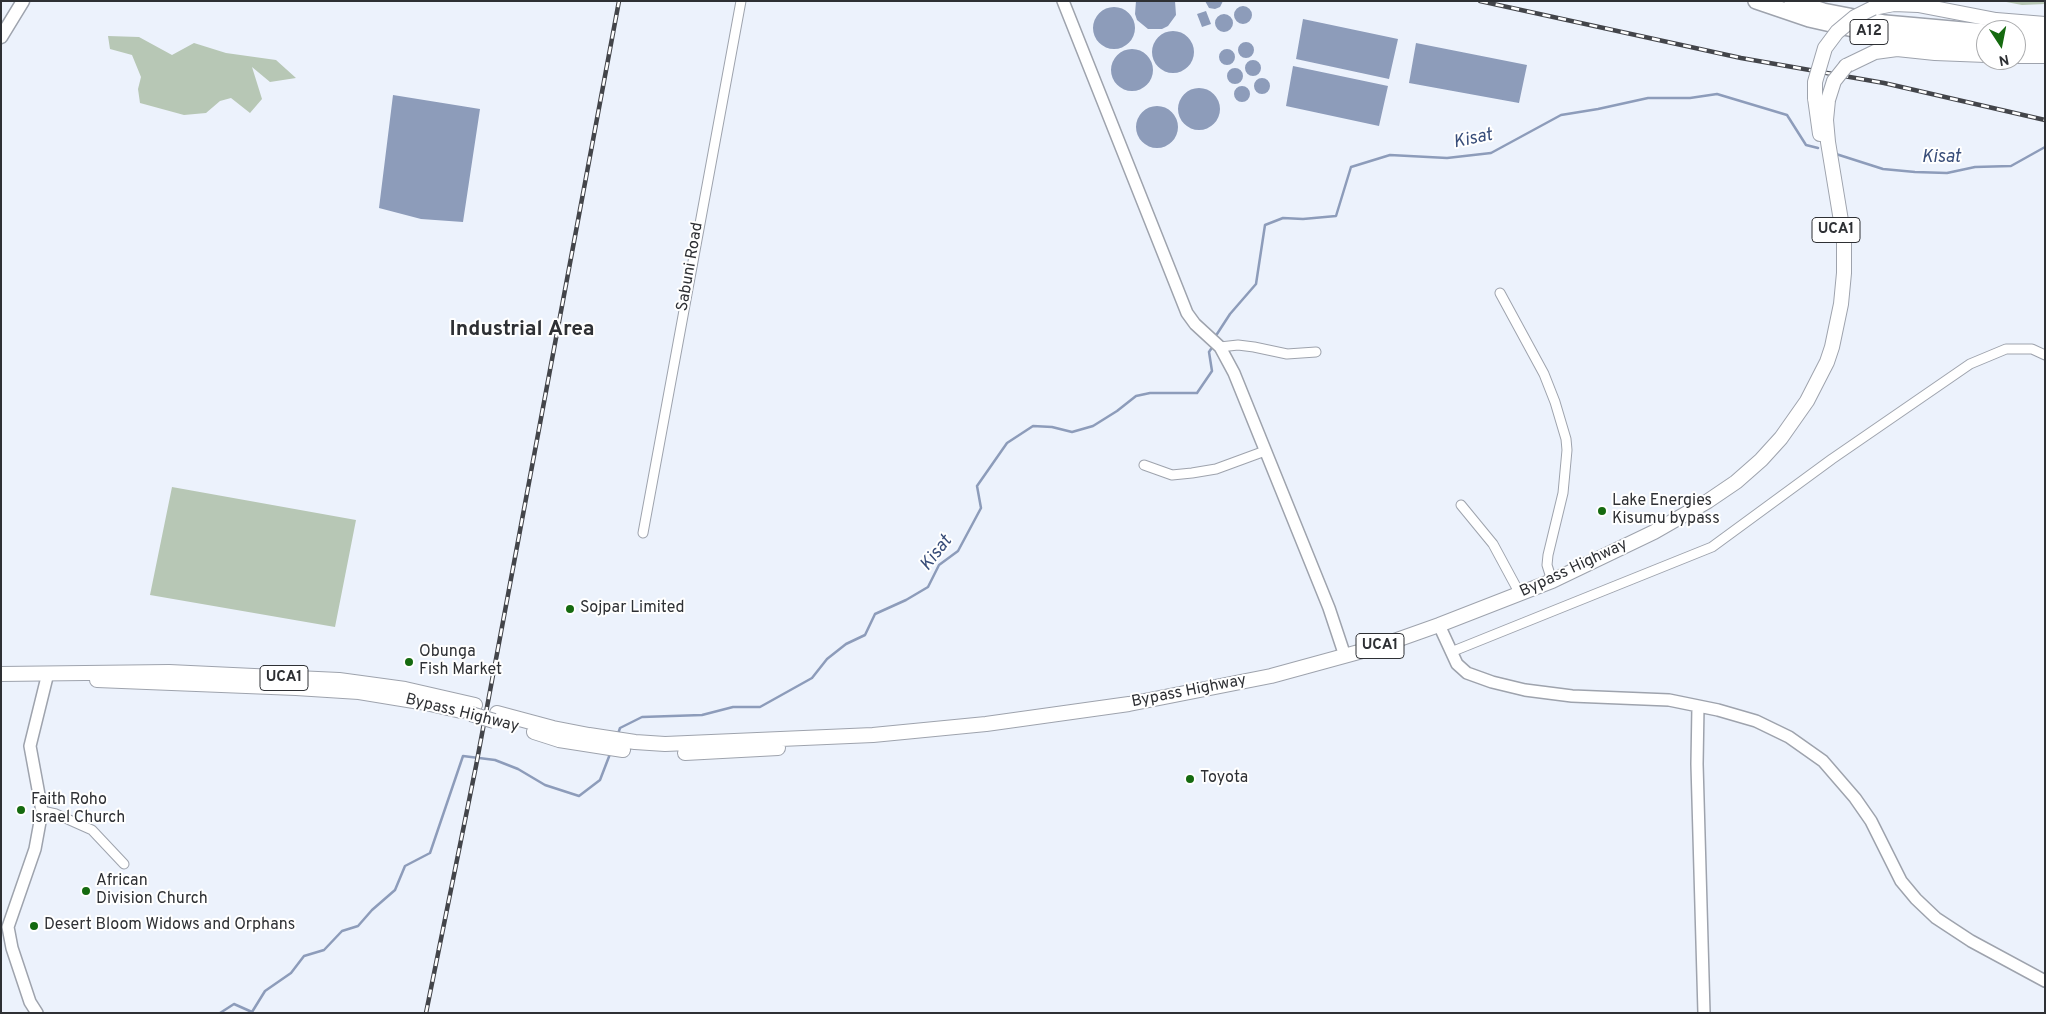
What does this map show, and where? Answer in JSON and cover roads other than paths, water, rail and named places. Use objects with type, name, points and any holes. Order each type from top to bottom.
[{"type":"highway","name":"A12","points":[[1756,1],[1809,19],[1862,31],[1903,38],[1976,45]]},
{"type":"highway","name":"A12","points":[[1792,1],[1823,11],[1885,23],[1976,31]]},
{"type":"highway","points":[[2026,34],[2045,35]]},
{"type":"highway","points":[[2026,47],[2045,48]]},
{"type":"main road","points":[[1,37],[24,1]]},
{"type":"main road","name":"UCA1","points":[[1823,362],[1833,305],[1837,256],[1836,224],[1815,98],[1815,82],[1825,48],[1837,32],[1855,17],[1872,8],[1894,4],[1918,5],[1996,20],[2045,24]]},
{"type":"main road","name":"UCA1","points":[[1823,362],[1837,327],[1844,273],[1844,239],[1826,120],[1828,100],[1834,81],[1846,66],[1875,52],[1896,49],[1976,55]]},
{"type":"main road","points":[[2026,56],[2045,56]]},
{"type":"main road","name":"Bypass Highway","points":[[1,674],[48,673],[107,681],[359,692],[473,709],[559,740],[633,751],[674,753],[738,752],[784,748],[846,741],[873,735],[938,730],[1129,704],[1271,676],[1345,656],[1439,625],[1520,594],[1552,581],[1654,532],[1708,501],[1736,482],[1761,460],[1782,438],[1813,388],[1823,362]]},
{"type":"street","name":"Sabuni Road","points":[[643,533],[740,1]]},
{"type":"street","points":[[1063,1],[1187,313],[1195,324],[1220,347],[1234,373],[1329,608],[1345,656]]},
{"type":"street","points":[[1500,293],[1544,374],[1566,439],[1567,450],[1563,493],[1547,565],[1552,581]]},
{"type":"street","points":[[1220,347],[1238,345],[1287,354],[1316,352]]},
{"type":"street","name":"Bypass Highway","points":[[1451,652],[1712,547],[1832,459],[1970,364],[2006,349],[2032,349],[2045,355]]},
{"type":"street","points":[[1144,465],[1172,475],[1192,474],[1216,468],[1264,451]]},
{"type":"street","points":[[1461,505],[1493,544],[1520,594]]},
{"type":"street","points":[[1439,625],[1457,664],[1467,673],[1525,690],[1572,696],[1669,700],[1756,721],[1789,737],[1823,761],[1855,798],[1871,821],[1901,881],[1916,899],[1936,918],[1971,941],[2045,982]]},
{"type":"street","points":[[36,1013],[30,1002],[15,957],[8,927],[35,849],[42,811],[30,746],[48,673]]},
{"type":"street","points":[[1698,706],[1697,764],[1704,1013]]},
{"type":"street","points":[[42,811],[56,814],[92,830],[124,864]]},
{"type":"water","points":[[1136,1],[1175,1],[1176,15],[1168,26],[1162,29],[1148,29],[1137,20],[1135,14]]},
{"type":"water","points":[[1205,1],[1223,1],[1220,7],[1215,9],[1209,8]]},
{"type":"water","points":[[1243,6],[1249,9],[1252,15],[1249,21],[1243,24],[1237,21],[1234,15],[1237,9]]},
{"type":"water","points":[[1110,7],[1118,7],[1129,13],[1135,28],[1129,43],[1118,49],[1110,49],[1099,43],[1093,32],[1093,24],[1099,13]]},
{"type":"water","points":[[1206,11],[1211,24],[1202,27],[1197,14]]},
{"type":"water","points":[[1224,14],[1230,17],[1233,23],[1230,29],[1224,32],[1218,29],[1215,23],[1218,17]]},
{"type":"water","points":[[1303,19],[1398,39],[1389,79],[1296,59]]},
{"type":"water","points":[[1169,31],[1177,31],[1188,37],[1194,52],[1188,67],[1177,73],[1169,73],[1158,67],[1152,56],[1152,48],[1158,37]]},
{"type":"water","points":[[1246,42],[1254,50],[1246,58],[1238,50]]},
{"type":"water","points":[[1416,43],[1527,65],[1519,103],[1409,83]]},
{"type":"water","points":[[1128,49],[1136,49],[1147,55],[1153,70],[1147,85],[1136,91],[1128,91],[1117,85],[1111,74],[1111,66],[1117,55]]},
{"type":"water","points":[[1227,49],[1235,57],[1227,65],[1219,57]]},
{"type":"water","points":[[1253,60],[1261,68],[1253,76],[1245,68]]},
{"type":"water","points":[[1293,66],[1388,86],[1379,126],[1286,106]]},
{"type":"water","points":[[1235,68],[1243,76],[1235,84],[1227,76]]},
{"type":"water","points":[[1262,78],[1270,86],[1262,94],[1254,86]]},
{"type":"water","points":[[1242,86],[1250,94],[1242,102],[1234,94]]},
{"type":"water","points":[[1195,88],[1203,88],[1214,94],[1220,109],[1214,124],[1203,130],[1195,130],[1184,124],[1178,113],[1178,105],[1184,94]]},
{"type":"water","points":[[393,95],[480,109],[463,222],[421,219],[379,208]]},
{"type":"water","points":[[1153,106],[1161,106],[1172,112],[1178,127],[1172,142],[1161,148],[1153,148],[1142,142],[1136,131],[1136,123],[1142,112]]},
{"type":"waterway","name":"Kisat","points":[[1217,334],[1230,314],[1256,284],[1265,225],[1283,218],[1303,219],[1336,216],[1351,167],[1390,155],[1447,158],[1491,153],[1561,115],[1648,98],[1690,98],[1717,94],[1787,115],[1806,145],[1818,148]]},
{"type":"waterway","name":"Kisat","points":[[1836,154],[1883,169],[1947,173],[1975,167],[2011,166],[2045,147]]},
{"type":"waterway","name":"Kisat","points":[[618,734],[620,728],[642,717],[702,715],[733,707],[760,707],[812,678],[827,659],[846,644],[865,635],[875,614],[906,600],[928,587],[939,565],[958,551],[981,508],[977,486],[1007,443],[1033,426],[1052,427],[1072,432],[1093,426],[1136,396],[1150,393],[1197,393],[1212,371],[1209,352],[1211,349]]},
{"type":"waterway","points":[[220,1013],[234,1004],[252,1012],[265,991],[291,973],[304,956],[324,950],[342,931],[358,926],[372,910],[395,890],[405,866],[430,853],[463,756],[495,760],[518,769],[545,785],[579,796],[600,780],[610,754]]},
{"type":"railway","points":[[426,1013],[476,766],[619,1]]},
{"type":"railway","points":[[1480,1],[1741,58],[1884,83],[2045,120]]},
{"type":"place","name":"Lake Energies Kisumu bypass","points":[[1602,511]]},
{"type":"place","name":"Sojpar Limited","points":[[570,609]]},
{"type":"place","name":"Obunga Fish Market","points":[[409,662]]},
{"type":"place","name":"Toyota","points":[[1190,779]]},
{"type":"place","name":"Faith Roho Israel Church","points":[[21,810]]},
{"type":"place","name":"African Division Church","points":[[86,891]]},
{"type":"place","name":"Desert Bloom Widows and Orphans","points":[[34,926]]},
{"type":"district","name":"Industrial Area","points":[[522,331]]}]
